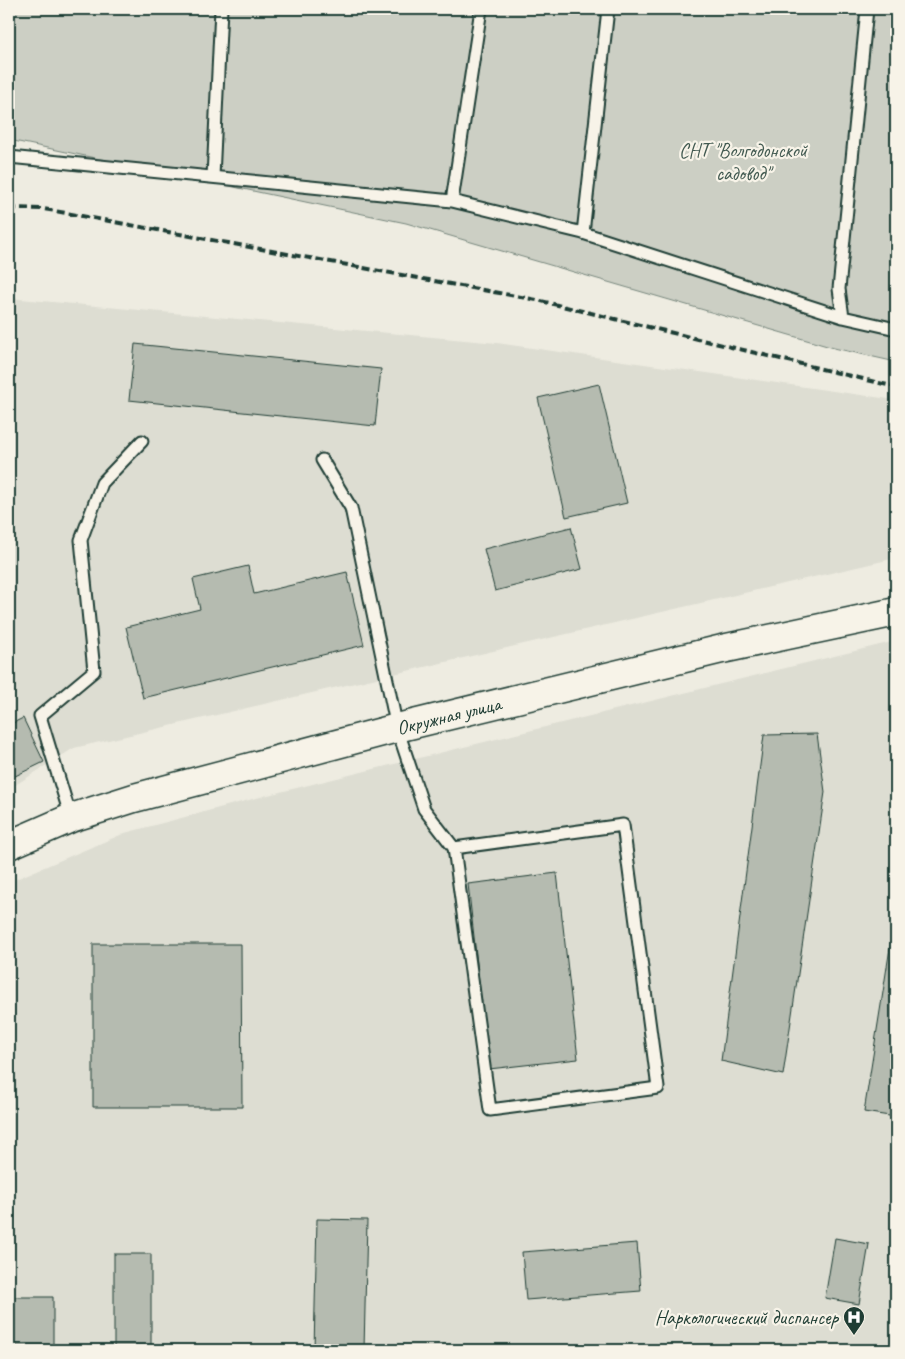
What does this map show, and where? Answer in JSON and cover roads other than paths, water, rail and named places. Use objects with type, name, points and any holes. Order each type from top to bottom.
[{"type":"main road","name":"Окружная улица","points":[[9,845],[71,818],[134,798],[397,728],[722,649],[896,612]]},
{"type":"lane","points":[[213,177],[221,9]]},
{"type":"lane","points":[[452,201],[481,9]]},
{"type":"lane","points":[[583,233],[608,9]]},
{"type":"lane","points":[[843,317],[839,290],[867,9]]},
{"type":"lane","points":[[9,157],[452,201],[583,233],[843,317],[896,329]]},
{"type":"lane","points":[[71,818],[40,716],[94,671],[81,540],[102,483],[142,441]]},
{"type":"lane","points":[[322,460],[351,508],[397,728],[424,809],[454,848],[490,1110],[658,1088],[623,825],[454,848]]},
{"type":"railway","points":[[9,208],[44,209],[537,300],[896,387]]},
{"type":"place","name":"Наркологический диспансер","points":[[854,1336]]},
{"type":"park label","name":"СНТ \"Волгодонской садовод\"","points":[[743,162]]}]
